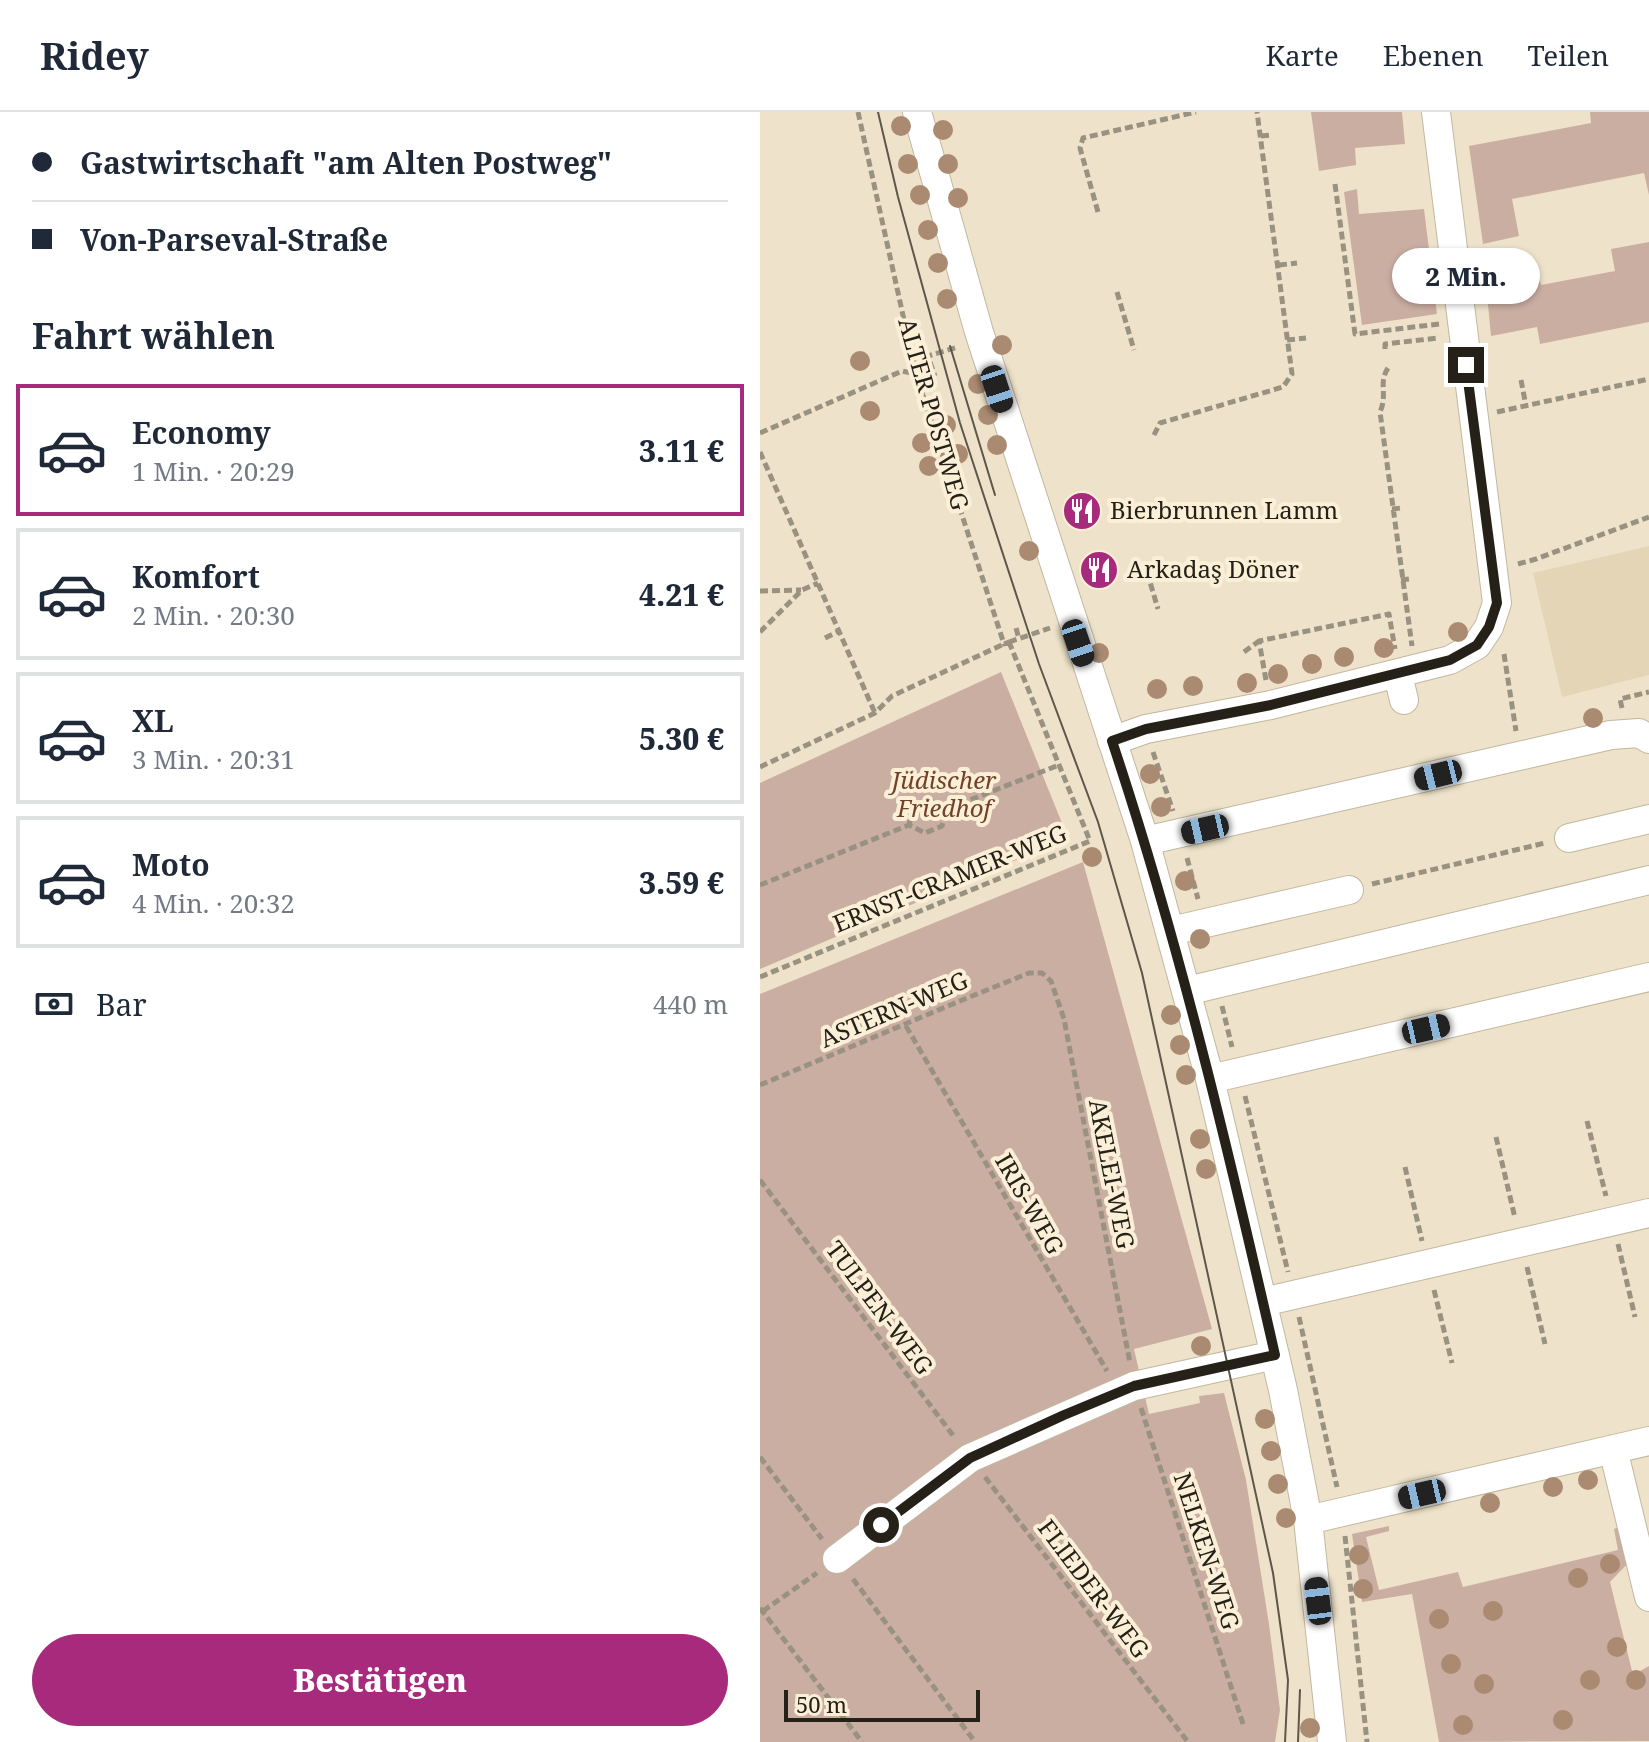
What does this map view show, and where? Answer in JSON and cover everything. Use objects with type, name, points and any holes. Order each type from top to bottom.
[{"type":"street","points":[[917,112],[979,332],[1145,841],[1210,1079],[1275,1355],[1308,1520],[1332,1742]]},
{"type":"street","points":[[1112,741],[1146,729],[1406,682],[1450,660],[1466,667],[1489,627],[1497,603],[1436,112]]},
{"type":"street","points":[[1145,841],[1611,735],[1628,733],[1647,737]]},
{"type":"street","points":[[1569,838],[1649,819]]},
{"type":"street","points":[[1187,991],[1649,880]]},
{"type":"street","points":[[1171,931],[1349,890]]},
{"type":"street","points":[[1210,1079],[1649,977]]},
{"type":"street","points":[[1263,1302],[1649,1213]]},
{"type":"street","points":[[837,1559],[970,1458],[1134,1386],[1275,1355]]},
{"type":"street","points":[[1308,1520],[1649,1441]]},
{"type":"street","points":[[1613,1449],[1637,1504],[1649,1597]]},
{"type":"path","name":"ALTER POSTWEG","points":[[858,112],[916,374],[1007,643]]},
{"type":"path","points":[[1098,212],[1080,148],[1083,138],[1196,112]]},
{"type":"path","points":[[1154,435],[1160,423],[1283,387],[1292,374],[1257,112]]},
{"type":"path","points":[[1261,136],[1272,135]]},
{"type":"path","points":[[1335,184],[1355,334],[1461,328]]},
{"type":"path","points":[[1279,265],[1297,263]]},
{"type":"path","points":[[1117,292],[1134,350]]},
{"type":"path","points":[[1385,349],[1385,344],[1461,328]]},
{"type":"path","points":[[1287,340],[1306,338]]},
{"type":"path","points":[[928,356],[959,347]]},
{"type":"path","points":[[760,433],[902,371],[916,374],[927,371],[928,356]]},
{"type":"path","points":[[928,356],[935,376]]},
{"type":"path","points":[[1388,368],[1382,376],[1385,400],[1380,412],[1407,626],[1406,682]]},
{"type":"path","points":[[1473,418],[1649,379]]},
{"type":"path","points":[[1521,380],[1526,406]]},
{"type":"path","points":[[760,452],[875,713]]},
{"type":"path","points":[[1392,509],[1401,508]]},
{"type":"path","points":[[1493,569],[1536,559],[1649,517]]},
{"type":"path","points":[[1147,572],[1158,609]]},
{"type":"path","points":[[1401,580],[1409,579]]},
{"type":"path","points":[[760,632],[802,590],[818,583]]},
{"type":"path","points":[[760,591],[802,590]]},
{"type":"path","points":[[1244,652],[1259,641],[1389,614],[1406,682]]},
{"type":"path","points":[[760,767],[875,713],[892,696],[1007,643],[1071,620]]},
{"type":"path","points":[[1016,628],[1019,639]]},
{"type":"path","points":[[825,638],[839,631]]},
{"type":"path","points":[[1259,641],[1271,705]]},
{"type":"path","name":"ERNST-CRAMER-WEG","points":[[760,977],[1090,841],[1007,643]]},
{"type":"path","points":[[1504,651],[1520,756]]},
{"type":"path","points":[[909,825],[913,808],[922,804],[931,801],[947,809],[1059,765]]},
{"type":"path","points":[[760,885],[909,825],[925,833],[942,826],[947,809]]},
{"type":"path","points":[[1349,890],[1569,838]]},
{"type":"path","name":"ASTERN-WEG","points":[[760,1085],[1029,973],[1042,973]]},
{"type":"path","name":"AKELEI-WEG","points":[[1042,973],[1051,981],[1064,1019],[1134,1386]]},
{"type":"path","name":"IRIS-WEG","points":[[906,1026],[1097,1357],[1114,1381],[1134,1386]]},
{"type":"path","points":[[1496,1137],[1545,1344]]},
{"type":"path","name":"TULPEN-WEG","points":[[760,1180],[970,1458]]},
{"type":"path","name":"NELKEN-WEG","points":[[1134,1386],[1244,1727]]},
{"type":"path","points":[[760,1457],[975,1742]]},
{"type":"path","name":"FLIEDER-WEG","points":[[970,1458],[1188,1742]]},
{"type":"path","points":[[837,1559],[761,1610],[862,1742]]},
{"type":"shaded area","points":[[1649,546],[1649,675],[1562,697],[1533,573]]},
{"type":"green space","points":[[1311,112],[1402,112],[1405,144],[1355,148],[1356,165],[1319,171]]},
{"type":"green space","points":[[1590,112],[1649,112],[1649,195],[1644,173],[1512,199],[1519,236],[1483,244],[1469,146],[1591,123]]},
{"type":"green space","points":[[1357,189],[1359,214],[1424,209],[1437,314],[1362,325],[1344,192]]},
{"type":"green space","points":[[1649,242],[1649,322],[1540,344],[1537,327],[1491,336],[1487,294],[1505,290],[1501,271],[1536,264],[1541,285],[1615,271],[1611,249]]},
{"type":"green space","name":"Jüdischer Friedhof","points":[[1001,672],[1068,838],[760,969],[760,783]]},
{"type":"green space","points":[[1083,862],[1212,1329],[1134,1349],[1149,1414],[1200,1403],[1199,1396],[1224,1393],[1246,1480],[1269,1624],[1280,1710],[1275,1742],[760,1742],[760,994]]},
{"type":"green space","points":[[1389,1526],[1389,1531],[1366,1537],[1379,1590],[1458,1572],[1463,1587],[1618,1550],[1614,1529],[1619,1527],[1631,1560],[1610,1582],[1633,1675],[1649,1666],[1649,1741],[1439,1742],[1412,1594],[1362,1602],[1352,1534]]},
{"type":"tram line","points":[[878,112],[960,423],[1039,664],[1098,822],[1142,973],[1273,1573],[1288,1680],[1285,1742]]},
{"type":"tram line","points":[[950,346],[995,495]]},
{"type":"tram line","points":[[1298,1742],[1300,1690]]},
{"type":"place","name":"Bierbrunnen Lamm","points":[[1082,511]]},
{"type":"place","name":"Arkadaş Döner","points":[[1099,570]]},
{"type":"route","points":[[881,1525],[970,1458],[1064,1415],[1134,1386],[1275,1355],[1187,991],[1145,841],[1112,741],[1146,729],[1271,705],[1417,670],[1450,660],[1477,645],[1489,627],[1497,603],[1466,365]]}]
